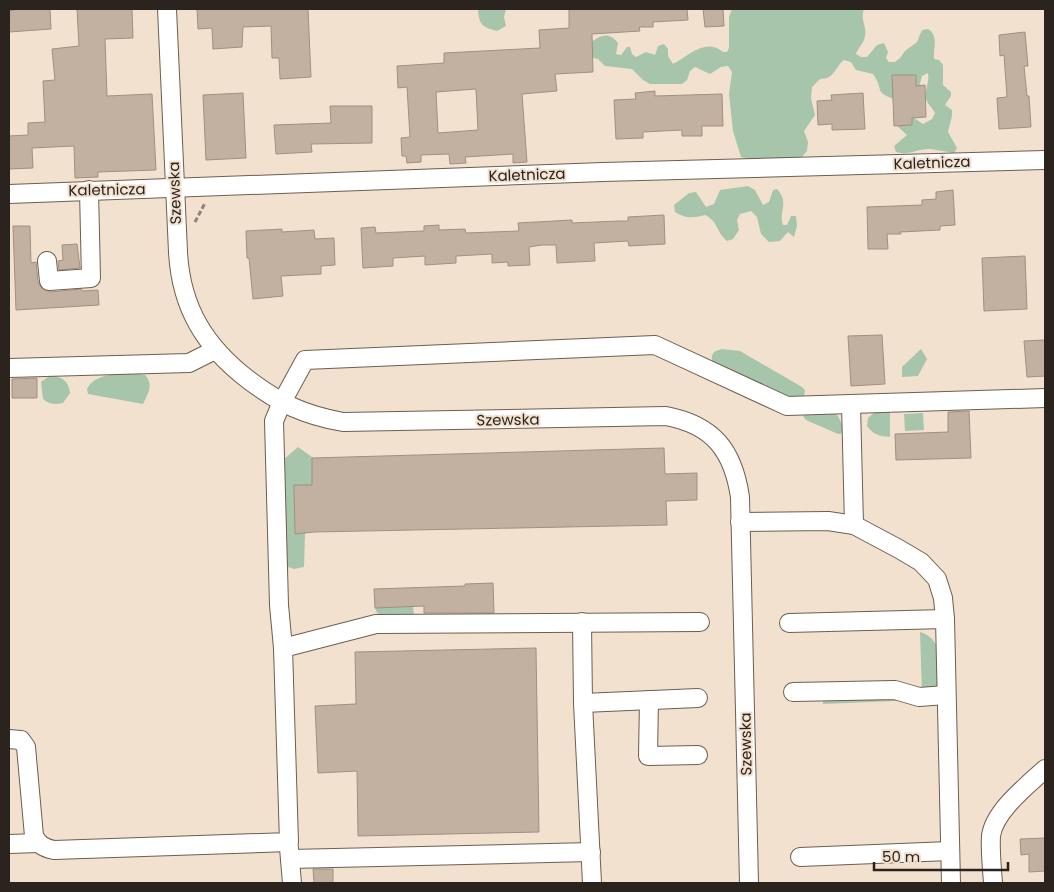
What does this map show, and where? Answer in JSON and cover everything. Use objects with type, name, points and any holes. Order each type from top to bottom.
[{"type":"street","name":"Szewska","points":[[167,9],[180,278],[191,311],[203,334],[214,350],[238,372],[282,402],[308,414],[324,418],[352,422],[666,416],[700,426],[725,449],[738,480],[749,883]]},
{"type":"street","name":"Kaletnicza","points":[[9,194],[603,172],[1045,160]]},
{"type":"street","points":[[47,261],[49,281],[91,278],[89,190]]},
{"type":"street","points":[[292,883],[289,850],[283,648],[279,605],[274,421],[305,360],[654,345],[787,406],[1045,398]]},
{"type":"street","points":[[9,368],[190,363],[214,350]]},
{"type":"street","points":[[851,404],[854,525]]},
{"type":"street","points":[[740,522],[828,521],[854,525],[921,562],[936,579],[943,598],[944,619],[950,883]]},
{"type":"street","points":[[789,623],[944,619]]},
{"type":"street","points":[[582,622],[583,703],[592,883]]},
{"type":"street","points":[[283,648],[376,624],[700,622]]},
{"type":"street","points":[[792,692],[895,690],[919,697],[946,695]]},
{"type":"street","points":[[583,703],[698,698]]},
{"type":"street","points":[[649,700],[648,756],[698,755]]},
{"type":"street","points":[[9,739],[21,740],[26,747],[34,836],[38,843],[45,848],[54,850],[591,852]]},
{"type":"street","points":[[992,883],[991,836],[995,824],[1004,810],[1045,769]]},
{"type":"street","points":[[9,844],[38,843]]},
{"type":"street","points":[[800,857],[950,851]]},
{"type":"path","points":[[194,224],[206,200],[207,187]]},
{"type":"green space","points":[[478,9],[506,9],[504,17],[506,26],[497,31],[488,28],[480,22]]},
{"type":"green space","points":[[732,9],[864,9],[865,36],[856,54],[861,57],[867,57],[877,45],[884,43],[888,52],[886,58],[889,62],[895,62],[900,58],[905,51],[917,42],[922,30],[928,29],[934,39],[934,59],[939,60],[943,65],[943,85],[951,92],[951,96],[945,105],[952,110],[948,132],[957,148],[954,153],[931,149],[901,153],[896,152],[894,146],[907,135],[897,126],[908,114],[923,124],[932,119],[935,113],[926,99],[928,73],[922,76],[919,88],[897,100],[884,95],[873,74],[856,70],[851,62],[844,60],[832,75],[825,79],[820,79],[812,87],[811,98],[815,115],[804,131],[808,142],[807,151],[802,157],[781,161],[741,157],[733,131],[729,94],[732,72],[728,66],[721,67],[710,74],[695,67],[690,71],[687,80],[682,84],[650,84],[632,69],[605,66],[598,59],[586,56],[584,47],[601,36],[609,36],[618,43],[616,54],[621,55],[627,47],[630,47],[632,54],[636,57],[646,52],[655,55],[658,46],[664,44],[668,49],[668,56],[673,64],[697,49],[704,47],[710,46],[727,52],[729,48],[729,17]]},
{"type":"green space","points":[[748,186],[755,190],[763,205],[769,202],[773,190],[777,189],[783,199],[783,225],[787,225],[791,216],[796,216],[797,226],[794,237],[788,232],[780,241],[769,242],[761,234],[757,217],[751,211],[740,214],[737,220],[739,230],[733,239],[727,241],[713,221],[705,215],[690,217],[675,212],[674,205],[689,193],[696,192],[706,207],[714,204],[720,190]]},
{"type":"green space","points":[[722,349],[740,351],[802,387],[805,390],[804,396],[782,396],[714,363],[712,361],[713,354],[715,351]]},
{"type":"green space","points":[[921,349],[927,359],[918,376],[902,377],[902,367]]},
{"type":"green space","points":[[135,373],[145,375],[150,385],[143,404],[88,394],[87,389],[91,384],[102,377]]},
{"type":"green space","points":[[48,377],[61,378],[68,386],[70,393],[63,403],[52,404],[43,399],[41,382]]},
{"type":"green space","points":[[877,410],[890,410],[890,437],[877,434],[867,426],[868,418]]},
{"type":"green space","points":[[832,412],[838,416],[845,431],[844,433],[838,434],[806,420],[803,416],[804,414]]},
{"type":"green space","points":[[923,413],[924,430],[905,431],[904,414]]},
{"type":"green space","points":[[298,447],[312,457],[313,485],[294,486],[295,534],[305,533],[304,567],[294,569],[288,567],[286,563],[283,460]]},
{"type":"green space","points":[[413,606],[414,616],[382,616],[377,613],[375,608]]},
{"type":"green space","points":[[920,632],[928,635],[933,640],[939,660],[938,684],[934,690],[922,693]]},
{"type":"green space","points":[[892,693],[919,700],[823,704],[824,695]]},
{"type":"building","points":[[15,9],[50,9],[51,29],[9,32],[9,11]]},
{"type":"building","points":[[77,9],[132,9],[133,38],[105,39],[107,96],[152,94],[156,170],[98,172],[98,177],[75,178],[74,146],[32,148],[33,168],[9,169],[9,136],[28,135],[28,123],[45,122],[43,81],[55,80],[52,49],[79,46]]},
{"type":"building","points":[[197,9],[308,9],[311,77],[280,79],[279,58],[272,58],[271,26],[243,27],[242,47],[213,49],[212,28],[198,29]]},
{"type":"building","points":[[569,9],[687,9],[688,20],[653,22],[653,27],[639,27],[640,31],[592,34],[593,72],[555,74],[557,91],[522,94],[527,162],[513,163],[513,154],[465,157],[466,163],[450,164],[449,154],[421,155],[421,162],[407,163],[406,156],[402,156],[401,138],[410,137],[407,87],[398,88],[397,66],[444,63],[444,53],[540,48],[539,30],[569,28]],"holes":[[[476,89],[478,130],[438,133],[436,92]]]},
{"type":"building","points":[[703,9],[723,9],[724,26],[705,27]]},
{"type":"building","points":[[1025,32],[1028,66],[1024,66],[1027,96],[1029,96],[1031,127],[999,129],[997,98],[1007,97],[1004,55],[1000,56],[999,35]]},
{"type":"building","points":[[892,75],[916,75],[916,86],[925,85],[926,117],[912,118],[912,125],[894,126]]},
{"type":"building","points":[[655,91],[655,96],[722,94],[723,126],[702,126],[702,136],[682,136],[682,130],[643,132],[643,138],[616,139],[614,100],[636,99],[635,93]]},
{"type":"building","points":[[243,93],[246,158],[206,160],[203,95]]},
{"type":"building","points":[[863,93],[865,129],[832,130],[832,124],[818,125],[817,101],[832,100],[831,95]]},
{"type":"building","points":[[330,106],[372,106],[372,143],[311,144],[312,152],[276,154],[274,125],[331,123]]},
{"type":"building","points":[[953,190],[955,225],[940,226],[940,230],[887,234],[888,249],[868,249],[867,207],[922,205],[922,200],[936,199],[936,192]]},
{"type":"building","points":[[664,215],[665,244],[629,246],[628,241],[594,243],[595,261],[557,263],[556,245],[542,245],[529,247],[530,265],[508,266],[508,262],[492,263],[492,254],[456,256],[456,263],[425,265],[425,256],[393,258],[393,266],[363,268],[361,228],[375,227],[376,233],[424,231],[424,226],[439,225],[439,230],[465,229],[466,233],[519,231],[518,223],[572,220],[572,223],[628,221],[628,217]]},
{"type":"building","points":[[13,226],[30,226],[31,263],[36,262],[38,282],[41,287],[50,292],[81,289],[82,291],[98,290],[99,305],[16,310]]},
{"type":"building","points":[[282,229],[282,232],[314,230],[315,239],[334,238],[335,265],[321,266],[321,274],[281,276],[283,296],[253,299],[249,258],[247,258],[246,231]]},
{"type":"building","points":[[77,244],[80,268],[59,270],[58,261],[63,260],[62,245]]},
{"type":"building","points":[[1025,256],[1027,309],[984,311],[982,258]]},
{"type":"building","points":[[882,335],[885,384],[851,386],[848,336]]},
{"type":"building","points":[[1045,340],[1045,376],[1027,377],[1024,341]]},
{"type":"building","points":[[37,378],[37,398],[12,398],[12,379]]},
{"type":"building","points":[[969,411],[971,458],[896,460],[895,434],[948,432],[948,412]]},
{"type":"building","points":[[664,448],[665,474],[697,473],[697,500],[666,501],[667,525],[314,532],[295,534],[294,485],[312,485],[312,458]]},
{"type":"building","points":[[493,583],[494,613],[424,613],[424,606],[375,608],[374,589],[465,586],[465,584]]},
{"type":"building","points":[[536,648],[539,832],[358,836],[357,771],[318,773],[315,706],[356,704],[355,652]]},
{"type":"building","points":[[1045,838],[1045,871],[1029,872],[1029,854],[1021,855],[1020,839]]},
{"type":"building","points":[[313,869],[333,869],[333,883],[314,883]]}]
